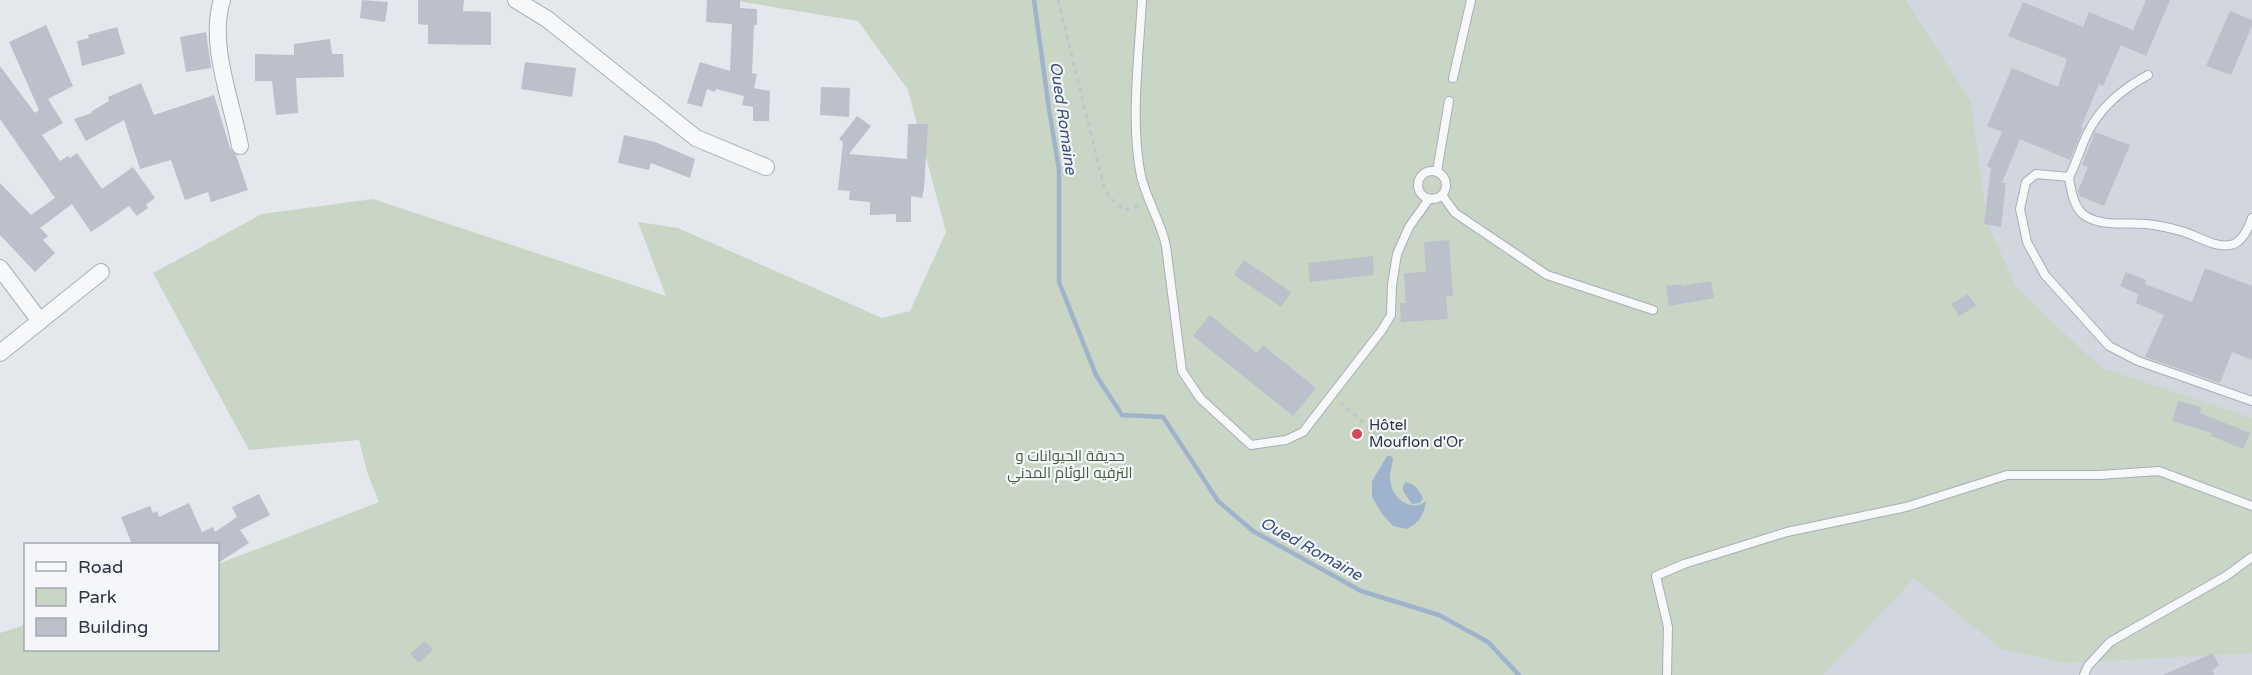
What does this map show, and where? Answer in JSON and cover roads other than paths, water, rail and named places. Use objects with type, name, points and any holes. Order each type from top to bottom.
[{"type":"street","points":[[222,0],[217,24],[221,59],[240,146]]},
{"type":"street","points":[[516,0],[547,19],[696,138],[766,168]]},
{"type":"street","points":[[0,268],[40,321]]},
{"type":"street","points":[[0,353],[101,272]]},
{"type":"lane","points":[[1142,0],[1136,135],[1142,179],[1164,234],[1182,371],[1200,398],[1251,445],[1286,440],[1303,432],[1332,395],[1391,315],[1392,285],[1397,254],[1409,227],[1429,199],[1442,195]]},
{"type":"lane","points":[[1453,78],[1471,0]]},
{"type":"lane","points":[[2148,75],[2128,86],[2108,104],[2092,125],[2069,177],[2071,192],[2077,206],[2085,216],[2106,224],[2156,226],[2180,230],[2217,245],[2230,246],[2238,241],[2252,218]]},
{"type":"lane","points":[[1437,171],[1449,101]]},
{"type":"lane","points":[[1429,199],[1421,194],[1418,182],[1428,171],[1437,171],[1445,178],[1447,182],[1442,195]]},
{"type":"lane","points":[[2069,177],[2036,174],[2026,182],[2020,209],[2022,220],[2027,242],[2045,275],[2109,346],[2138,361],[2252,401]]},
{"type":"lane","points":[[1442,195],[1455,213],[1547,275],[1653,310]]},
{"type":"lane","points":[[1667,675],[1668,627],[1656,576],[1684,564],[1786,532],[1906,507],[2007,475],[2099,475],[2159,471],[2252,507]]},
{"type":"lane","points":[[2084,675],[2088,666],[2110,642],[2226,576],[2252,557]]},
{"type":"water","points":[[1387,456],[1393,459],[1390,478],[1397,497],[1414,505],[1426,501],[1421,518],[1407,529],[1393,526],[1382,514],[1372,497],[1372,481]]},
{"type":"water","points":[[1406,482],[1420,492],[1423,498],[1420,503],[1412,504],[1403,491]]},
{"type":"waterway","name":"Oued Romaine","points":[[1034,0],[1059,170],[1059,282],[1096,375],[1122,415],[1163,417],[1218,501],[1253,531],[1361,591],[1439,615],[1488,642],[1519,675]]},
{"type":"place","name":"Hôtel Mouflon d'Or","points":[[1357,434]]},
{"type":"park label","name":"حديقة الحيوانات و الترفيه الوئام المدني","points":[[1070,464]]}]
